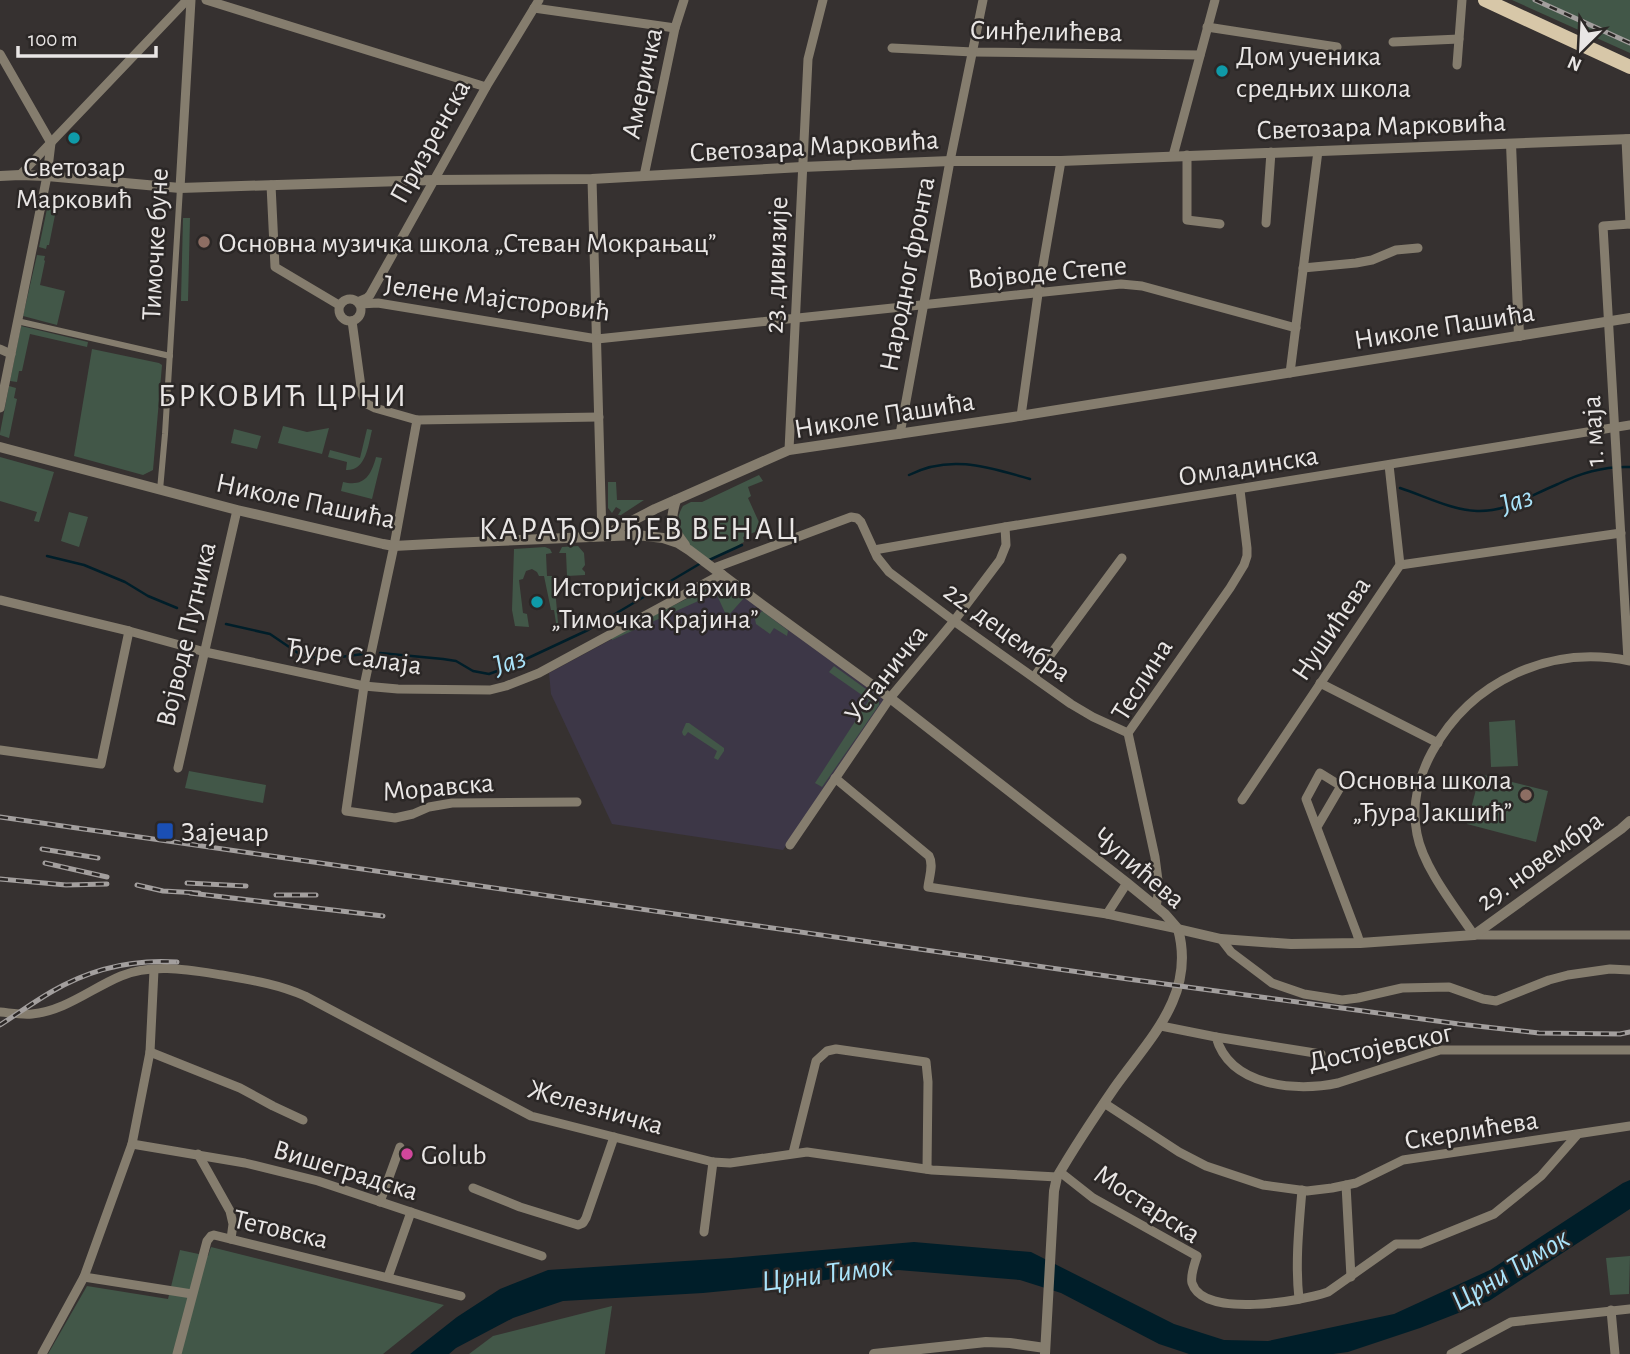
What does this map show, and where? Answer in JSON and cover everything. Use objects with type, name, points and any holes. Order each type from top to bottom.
[{"type":"main road","points":[[1485,0],[1630,67]]},
{"type":"street","points":[[20,174],[189,0]]},
{"type":"street","name":"Тимочке буне","points":[[160,490],[164,390],[170,356],[180,188],[189,0]]},
{"type":"street","points":[[206,0],[486,87]]},
{"type":"street","name":"Америчка","points":[[644,176],[675,28],[684,0]]},
{"type":"street","name":"23. дивизије","points":[[789,450],[808,59],[823,0]]},
{"type":"street","name":"Народног фронта","points":[[900,434],[950,161],[983,0]]},
{"type":"street","points":[[1173,156],[1214,0]]},
{"type":"street","points":[[1457,65],[1462,0]]},
{"type":"street","points":[[537,4],[675,28]]},
{"type":"street","name":"Призренска","points":[[358,303],[370,295],[486,87],[537,4]]},
{"type":"street","points":[[1207,27],[1337,47]]},
{"type":"street","points":[[1393,42],[1459,39]]},
{"type":"street","name":"Синђелићева","points":[[892,48],[973,52],[1200,55]]},
{"type":"street","points":[[0,54],[51,143],[47,176],[0,408]]},
{"type":"street","points":[[1628,139],[1630,224]]},
{"type":"street","name":"Светозара Марковића","points":[[0,176],[20,174],[180,188],[433,180],[592,179],[950,161],[1061,160],[1628,139]]},
{"type":"street","points":[[1511,144],[1519,336]]},
{"type":"street","points":[[1290,373],[1318,151]]},
{"type":"street","points":[[1266,223],[1271,152]]},
{"type":"street","points":[[1188,155],[1187,220],[1220,224]]},
{"type":"street","points":[[1021,416],[1061,160]]},
{"type":"street","points":[[592,179],[602,536],[656,536],[689,550]]},
{"type":"street","points":[[271,186],[275,267],[339,305]]},
{"type":"street","name":"1. маја","points":[[1629,660],[1604,226],[1630,224]]},
{"type":"street","points":[[1303,268],[1372,260],[1396,250],[1418,248]]},
{"type":"street","name":"Војводе Степе","points":[[796,318],[1121,284],[1296,328]]},
{"type":"street","points":[[347,299],[354,299],[358,303],[361,307],[360,315],[355,320],[341,318],[339,305],[347,299]]},
{"type":"street","name":"Јелене Мајсторовић","points":[[358,303],[378,303],[597,339],[796,318]]},
{"type":"street","name":"Николе Пашића","points":[[0,447],[237,510],[372,542],[394,545],[602,536],[655,509],[789,450],[1021,416],[1630,318]]},
{"type":"street","points":[[17,321],[170,356]]},
{"type":"street","points":[[352,321],[362,394],[367,404],[381,410],[416,420],[599,417]]},
{"type":"street","points":[[0,349],[10,354]]},
{"type":"street","points":[[365,686],[416,420]]},
{"type":"street","name":"Омладинска","points":[[874,550],[1630,425]]},
{"type":"street","name":"Нушићева","points":[[1242,800],[1400,565],[1389,465]]},
{"type":"street","name":"Теслина","points":[[1156,907],[1159,888],[1155,857],[1128,733],[1244,565],[1247,548],[1240,490]]},
{"type":"street","points":[[671,523],[676,500]]},
{"type":"street","points":[[656,536],[651,525],[655,509],[666,516],[689,550]]},
{"type":"street","name":"Војводе Путника","points":[[178,768],[237,510]]},
{"type":"street","name":"22. децембра","points":[[712,567],[851,517],[859,520],[880,562],[890,572],[1071,704],[1128,733]]},
{"type":"street","name":"Устаничка","points":[[790,845],[891,698],[954,621],[1003,555],[1006,545],[1005,527]]},
{"type":"street","points":[[1400,565],[1621,533]]},
{"type":"street","name":"Чупићева","points":[[689,550],[891,698],[1127,883],[1178,929],[1221,939],[1291,944],[1360,943],[1474,935],[1630,935]]},
{"type":"street","points":[[1034,677],[1122,558]]},
{"type":"street","name":"Ђуре Салаја","points":[[0,600],[205,652],[365,686],[490,690],[539,673],[712,567]]},
{"type":"street","points":[[0,750],[101,764],[129,631]]},
{"type":"street","points":[[1474,935],[1425,858],[1416,832],[1417,788],[1437,743],[1469,704],[1495,684],[1520,671],[1571,658],[1629,660]]},
{"type":"street","points":[[1320,683],[1437,743]]},
{"type":"street","name":"Моравска","points":[[365,686],[346,811],[395,818],[452,803],[577,802]]},
{"type":"street","points":[[1317,827],[1341,786],[1320,773],[1306,799],[1360,943]]},
{"type":"street","points":[[835,778],[929,856],[932,865],[928,887],[1107,914],[1178,929],[1182,949],[1177,993],[1160,1026],[1104,1103],[1059,1174],[1054,1191],[1045,1351],[1010,1343],[986,1342],[876,1354]]},
{"type":"street","name":"29. новембра","points":[[1474,935],[1630,821]]},
{"type":"street","points":[[1107,914],[1127,883]]},
{"type":"street","points":[[1221,939],[1231,952],[1272,983],[1304,994],[1342,1000],[1402,988],[1449,987],[1496,1001],[1541,982],[1568,975],[1610,969],[1630,970]]},
{"type":"street","name":"Железничка","points":[[0,1012],[31,1014],[51,1010],[121,976],[154,970],[184,969],[258,981],[291,990],[543,1121],[713,1162],[730,1163],[807,1152],[927,1169],[1059,1174]]},
{"type":"street","points":[[42,1354],[84,1277],[131,1144],[150,1052],[154,970]]},
{"type":"street","points":[[1160,1026],[1321,1054]]},
{"type":"street","name":"Достојевског","points":[[1216,1037],[1226,1058],[1241,1071],[1276,1084],[1302,1086],[1338,1083],[1440,1050],[1630,1050]]},
{"type":"street","points":[[793,1153],[816,1061],[827,1051],[836,1049],[926,1062],[927,1169]]},
{"type":"street","points":[[150,1052],[240,1088],[303,1120]]},
{"type":"street","name":"Скерлићева","points":[[1104,1103],[1170,1147],[1206,1166],[1263,1185],[1302,1190],[1356,1183],[1403,1160],[1577,1135]]},
{"type":"street","points":[[1577,1135],[1630,1126]]},
{"type":"street","name":"Мостарска","points":[[1059,1174],[1093,1198],[1197,1255],[1192,1283],[1202,1296],[1209,1300],[1256,1305],[1328,1292],[1396,1244],[1420,1244],[1494,1214],[1541,1176],[1577,1135]]},
{"type":"street","points":[[473,1188],[574,1225],[581,1224],[586,1218],[614,1137]]},
{"type":"street","name":"Вишеградска","points":[[131,1144],[245,1163],[318,1181],[542,1256]]},
{"type":"street","points":[[380,1202],[400,1147]]},
{"type":"street","points":[[198,1154],[230,1211],[233,1224],[231,1239]]},
{"type":"street","points":[[704,1232],[713,1162]]},
{"type":"street","points":[[1346,1185],[1351,1277]]},
{"type":"street","points":[[1299,1299],[1298,1243],[1302,1190]]},
{"type":"street","points":[[388,1277],[411,1212]]},
{"type":"street","name":"Тетовска","points":[[177,1354],[208,1238],[214,1235],[461,1296]]},
{"type":"street","points":[[84,1277],[192,1294]]},
{"type":"street","points":[[1451,1354],[1511,1322],[1630,1309]]},
{"type":"street","points":[[1611,1310],[1615,1354]]},
{"type":"shaded area","points":[[722,580],[888,702],[783,850],[612,824],[551,694],[549,673]]},
{"type":"green space","points":[[1512,0],[1630,0],[1630,53]]},
{"type":"green space","points":[[48,204],[57,205],[46,249],[39,247]]},
{"type":"green space","points":[[183,218],[190,218],[188,301],[181,301]]},
{"type":"green space","points":[[37,255],[45,256],[40,285],[65,291],[57,325],[23,316]]},
{"type":"green space","points":[[21,326],[88,342],[87,347],[30,334],[22,371],[19,371],[17,382],[10,381]]},
{"type":"green space","points":[[92,349],[162,365],[153,470],[143,475],[74,456]]},
{"type":"green space","points":[[9,386],[16,388],[14,398],[17,399],[9,438],[0,433]]},
{"type":"green space","points":[[283,426],[307,432],[329,428],[322,454],[278,443]]},
{"type":"green space","points":[[234,429],[261,436],[257,449],[231,443]]},
{"type":"green space","points":[[367,429],[372,430],[369,443],[358,466],[346,470],[347,462],[328,457],[330,450],[360,458]]},
{"type":"green space","points":[[0,457],[54,472],[39,522],[34,521],[37,512],[0,501]]},
{"type":"green space","points":[[376,457],[382,458],[372,499],[341,491],[343,482],[356,483],[366,478]]},
{"type":"green space","points":[[759,475],[763,481],[748,487],[751,496],[748,498],[762,529],[743,537],[744,542],[716,557],[709,559],[700,554],[679,527],[678,518],[683,506],[691,502],[702,502]]},
{"type":"green space","points":[[608,482],[616,482],[617,500],[644,500],[621,515],[618,515],[621,510],[616,507],[612,513],[608,508]]},
{"type":"green space","points":[[69,512],[88,517],[79,547],[61,541]]},
{"type":"green space","points":[[578,546],[584,553],[585,565],[582,569],[585,575],[567,576],[566,553],[559,553],[562,547]]},
{"type":"green space","points":[[545,547],[552,553],[546,554],[547,576],[554,576],[558,623],[554,610],[551,610],[544,576],[539,576],[532,569],[526,571],[523,579],[519,580],[523,613],[527,614],[529,627],[515,626],[512,610],[514,549]]},
{"type":"green space","points":[[722,581],[744,598],[727,617],[716,593],[612,640],[611,637]]},
{"type":"green space","points":[[762,611],[788,631],[787,636],[774,628],[770,634],[756,624],[755,619]]},
{"type":"green space","points":[[834,666],[877,697],[879,705],[822,787],[815,783],[869,700],[829,672]]},
{"type":"green space","points":[[1515,720],[1518,766],[1491,767],[1489,722]]},
{"type":"green space","points":[[686,723],[724,748],[718,760],[714,758],[717,751],[688,732],[683,735]]},
{"type":"green space","points":[[189,771],[266,785],[263,803],[185,788]]},
{"type":"green space","points":[[1480,774],[1548,791],[1536,842],[1467,824]]},
{"type":"green space","points":[[211,1247],[444,1305],[383,1354],[48,1354],[87,1286],[168,1299],[180,1250],[208,1256]]},
{"type":"green space","points":[[1630,1256],[1629,1294],[1610,1295],[1606,1258]]},
{"type":"green space","points":[[612,1306],[605,1354],[469,1354],[493,1336]]},
{"type":"water","name":"Црни Тимок","points":[[1630,1180],[1630,1209],[1489,1301],[1348,1352],[1189,1354],[1159,1344],[1061,1293],[1020,1280],[898,1270],[703,1293],[563,1301],[513,1318],[449,1354],[410,1354],[457,1317],[500,1289],[548,1270],[914,1242],[1031,1252],[1174,1324],[1224,1340],[1268,1341],[1394,1314],[1490,1270]]},
{"type":"waterway","name":"Јаз","points":[[909,475],[939,465],[954,464],[984,467],[1030,479]]},
{"type":"waterway","name":"Јаз","points":[[1400,488],[1458,508],[1488,511],[1519,502],[1584,474],[1602,469],[1630,467]]},
{"type":"waterway","name":"Јаз","points":[[707,561],[742,545]]},
{"type":"waterway","name":"Јаз","points":[[47,556],[84,565],[177,608]]},
{"type":"waterway","name":"Јаз","points":[[380,653],[456,661],[473,671],[489,674],[588,630],[701,563]]},
{"type":"waterway","name":"Јаз","points":[[226,624],[270,634],[298,653],[321,659]]},
{"type":"waterway","name":"Јаз","points":[[333,658],[363,654]]},
{"type":"railway","points":[[1535,0],[1630,43]]},
{"type":"railway","points":[[0,817],[1459,1024],[1539,1033],[1630,1032]]},
{"type":"railway","points":[[42,849],[98,858]]},
{"type":"railway","points":[[45,863],[107,877]]},
{"type":"railway","points":[[0,879],[66,885],[107,884]]},
{"type":"railway","points":[[187,883],[246,886]]},
{"type":"railway","points":[[137,885],[163,891],[199,893]]},
{"type":"railway","points":[[190,893],[383,916]]},
{"type":"railway","points":[[276,895],[316,895]]},
{"type":"railway","points":[[0,1025],[51,992],[81,977],[128,964],[177,962]]},
{"type":"place","name":"Дом ученика средњих школа","points":[[1222,71]]},
{"type":"place","name":"Светозар Марковић","points":[[74,138]]},
{"type":"place","name":"Основна музичка школа „Стеван Мокрањац”","points":[[204,242]]},
{"type":"place","name":"Историјски архив „Тимочка Крајина”","points":[[537,602]]},
{"type":"place","name":"Основна школа „Ђура Јакшић”","points":[[1526,795]]},
{"type":"place","name":"Зајечар","points":[[165,831]]},
{"type":"place","name":"Golub","points":[[407,1154]]},
{"type":"district","name":"БРКОВИЋ ЦРНИ","points":[[283,395]]},
{"type":"district","name":"КАРАЂОРЂЕВ ВЕНАЦ","points":[[639,528]]}]
